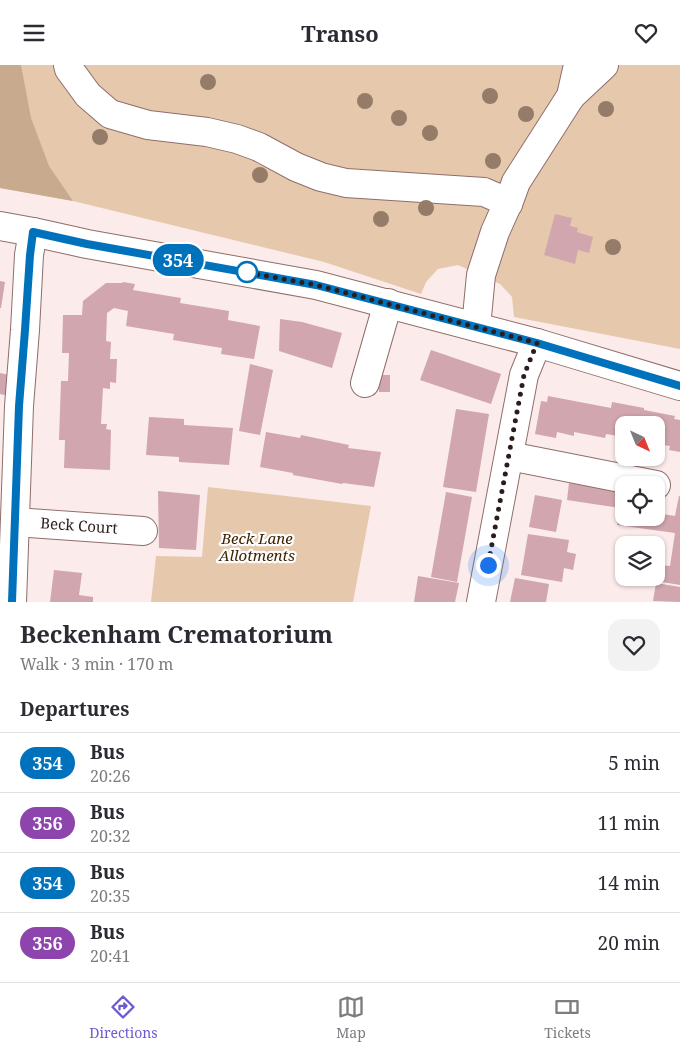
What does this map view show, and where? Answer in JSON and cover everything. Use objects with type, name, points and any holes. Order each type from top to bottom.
[{"type":"street","points":[[68,65],[88,95],[110,114],[148,125],[207,132],[237,139],[259,147],[296,167],[321,177],[346,183],[484,192],[508,204]]},
{"type":"street","points":[[572,96],[578,65]]},
{"type":"street","points":[[476,327],[481,275],[495,232],[516,182],[572,96],[604,65]]},
{"type":"street","points":[[0,226],[87,244],[316,285],[537,343],[680,386]]},
{"type":"street","points":[[12,602],[15,522],[9,404],[25,330],[33,232]]},
{"type":"street","points":[[365,383],[388,303]]},
{"type":"street","points":[[481,602],[524,375],[537,343]]},
{"type":"street","points":[[509,456],[615,477]]},
{"type":"street","name":"Beck Court","points":[[15,522],[142,531]]},
{"type":"green space","points":[[0,65],[680,65],[680,349],[514,317],[512,297],[500,284],[458,265],[438,269],[426,282],[421,294],[324,262],[73,201],[0,188]]},
{"type":"green space","name":"Beck Lane Allotments","points":[[208,487],[371,506],[353,602],[151,602],[156,556],[202,557]]},
{"type":"shaded area","points":[[0,65],[21,65],[31,118],[49,166],[73,201],[0,188]]},
{"type":"building","points":[[555,214],[572,218],[570,226],[578,228],[577,232],[593,237],[589,253],[578,250],[575,264],[544,255]]},
{"type":"building","points":[[0,281],[5,282],[1,308],[0,308]]},
{"type":"building","points":[[123,282],[135,284],[133,290],[181,298],[180,303],[229,311],[228,320],[260,326],[254,359],[221,354],[222,348],[173,340],[174,334],[126,326],[128,311],[114,308],[107,313],[106,341],[111,342],[110,359],[117,359],[116,383],[110,382],[110,389],[103,388],[101,424],[107,424],[106,429],[111,430],[110,470],[64,468],[65,440],[59,440],[61,381],[68,381],[69,353],[62,353],[63,315],[82,315],[83,301],[106,283]]},
{"type":"building","points":[[280,319],[302,322],[342,333],[332,368],[279,351]]},
{"type":"building","points":[[431,350],[501,374],[491,404],[420,380]]},
{"type":"building","points":[[250,364],[273,370],[260,435],[239,431]]},
{"type":"building","points":[[0,373],[9,375],[5,395],[0,394]]},
{"type":"building","points":[[379,375],[390,375],[390,392],[379,392]]},
{"type":"building","points":[[548,396],[611,408],[612,402],[675,416],[674,419],[680,420],[680,452],[669,450],[670,446],[665,445],[665,416],[615,416],[615,436],[606,434],[605,438],[574,432],[574,436],[557,432],[556,438],[535,434],[541,401],[547,402]]},
{"type":"building","points":[[456,409],[489,414],[476,492],[443,487]]},
{"type":"building","points":[[149,417],[184,419],[184,425],[233,428],[229,465],[179,462],[179,457],[146,455]]},
{"type":"building","points":[[266,432],[300,438],[301,435],[349,445],[348,448],[381,452],[374,487],[342,484],[260,467]]},
{"type":"building","points":[[569,483],[615,490],[615,507],[567,500]]},
{"type":"building","points":[[158,491],[200,495],[196,550],[159,548]]},
{"type":"building","points":[[446,492],[472,497],[457,582],[431,577]]},
{"type":"building","points":[[535,495],[562,500],[556,532],[529,527]]},
{"type":"building","points":[[680,496],[680,585],[665,582],[665,566],[670,566],[675,533],[624,526],[665,526],[665,514],[675,516]]},
{"type":"building","points":[[528,534],[569,540],[567,552],[576,554],[573,570],[564,568],[562,582],[521,575]]},
{"type":"building","points":[[54,570],[82,573],[79,595],[93,597],[93,602],[50,602]]},
{"type":"building","points":[[418,576],[459,583],[455,602],[414,602]]},
{"type":"building","points":[[515,578],[549,584],[546,602],[510,602]]},
{"type":"building","points":[[665,584],[680,587],[680,602],[653,601],[656,586]]},
{"type":"bus line","name":"354","points":[[12,602],[19,406],[33,232],[87,244],[316,285],[537,343],[680,386]]},
{"type":"route","points":[[247,272],[239,271],[316,285],[537,343],[524,375],[488,565]]}]
